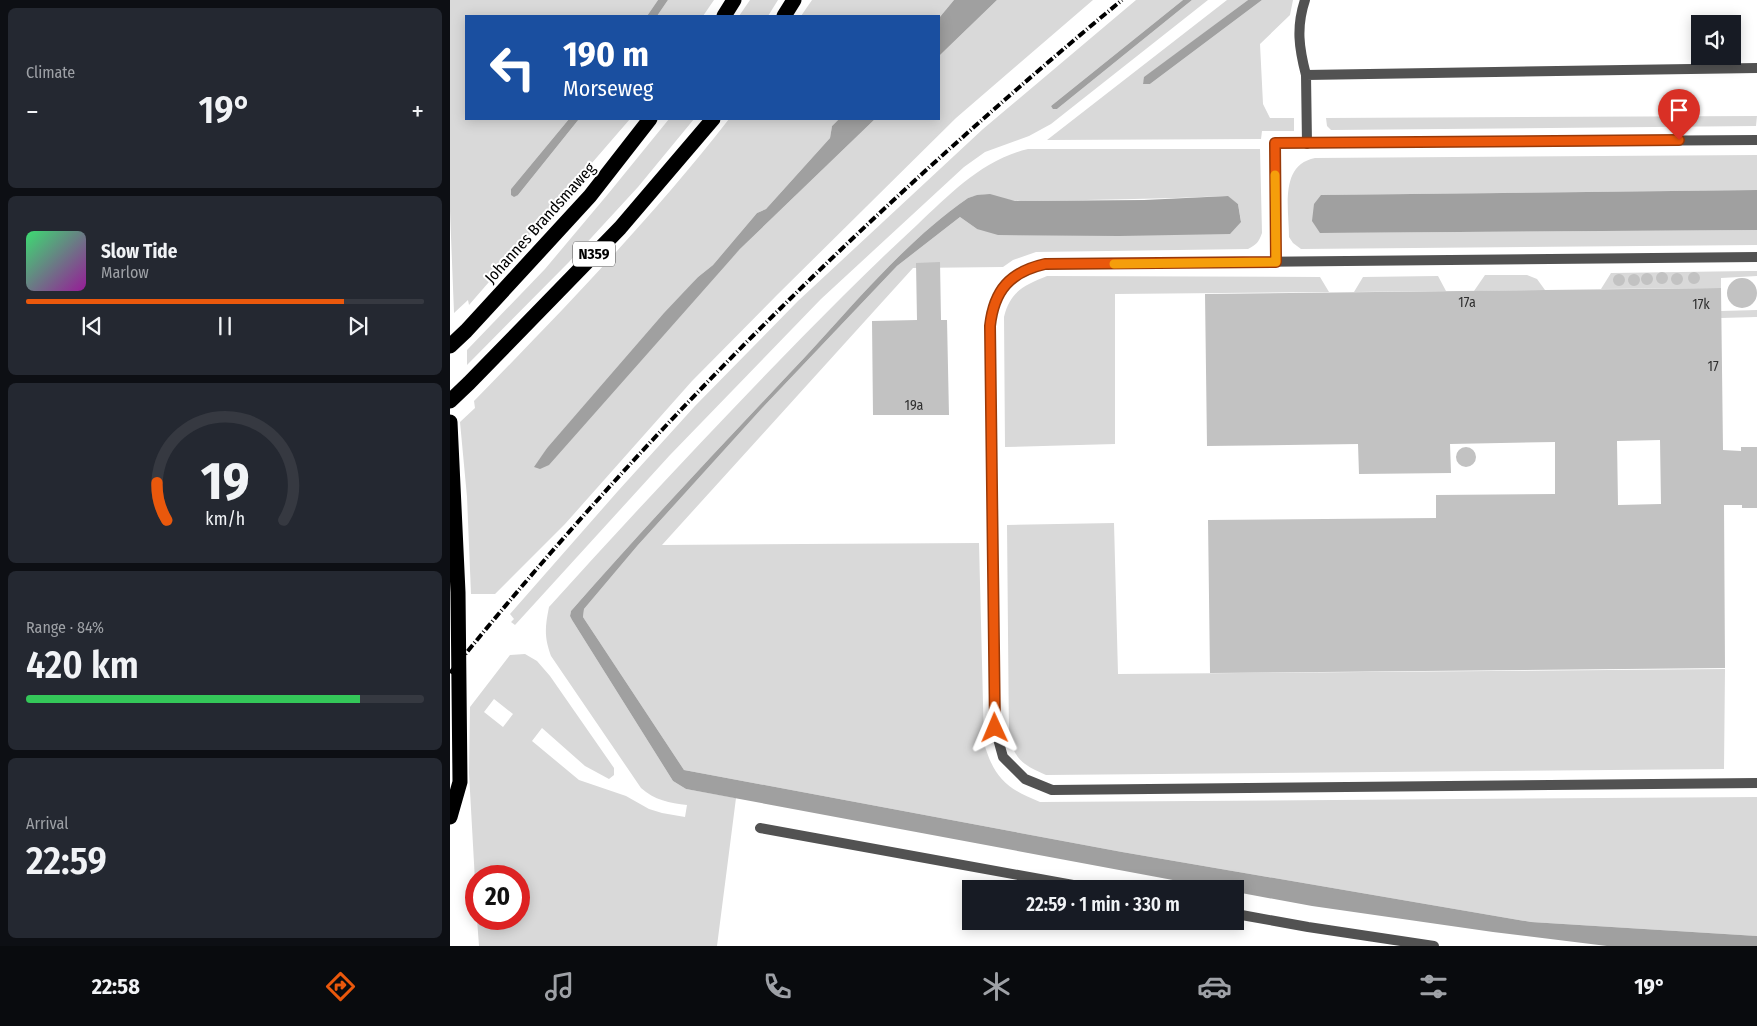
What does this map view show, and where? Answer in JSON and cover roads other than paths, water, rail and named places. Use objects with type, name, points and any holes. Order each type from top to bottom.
[{"type":"highway","points":[[725,15],[734,0]]},
{"type":"highway","points":[[785,15],[794,0]]},
{"type":"highway","name":"Johannes Brandsmaweg","points":[[450,346],[590,196],[649,120]]},
{"type":"highway","name":"N359","points":[[450,401],[469,384],[620,228],[711,120]]},
{"type":"highway","points":[[450,422],[458,583],[460,782],[450,817]]},
{"type":"street","points":[[1304,0],[1299,32],[1300,54],[1306,75],[1307,144]]},
{"type":"street","points":[[1306,75],[1757,68]]},
{"type":"street","points":[[1276,262],[1275,143],[1757,140]]},
{"type":"street","points":[[1757,257],[1045,264],[1030,268],[1008,282],[998,295],[992,309],[990,326],[995,728],[1003,757],[1025,779],[1052,790],[1757,783]]},
{"type":"street","points":[[760,828],[1046,880]]},
{"type":"street","points":[[1244,915],[1434,946]]},
{"type":"railway","points":[[450,673],[526,581],[605,492],[769,320],[854,237],[942,156],[1122,0]]}]
